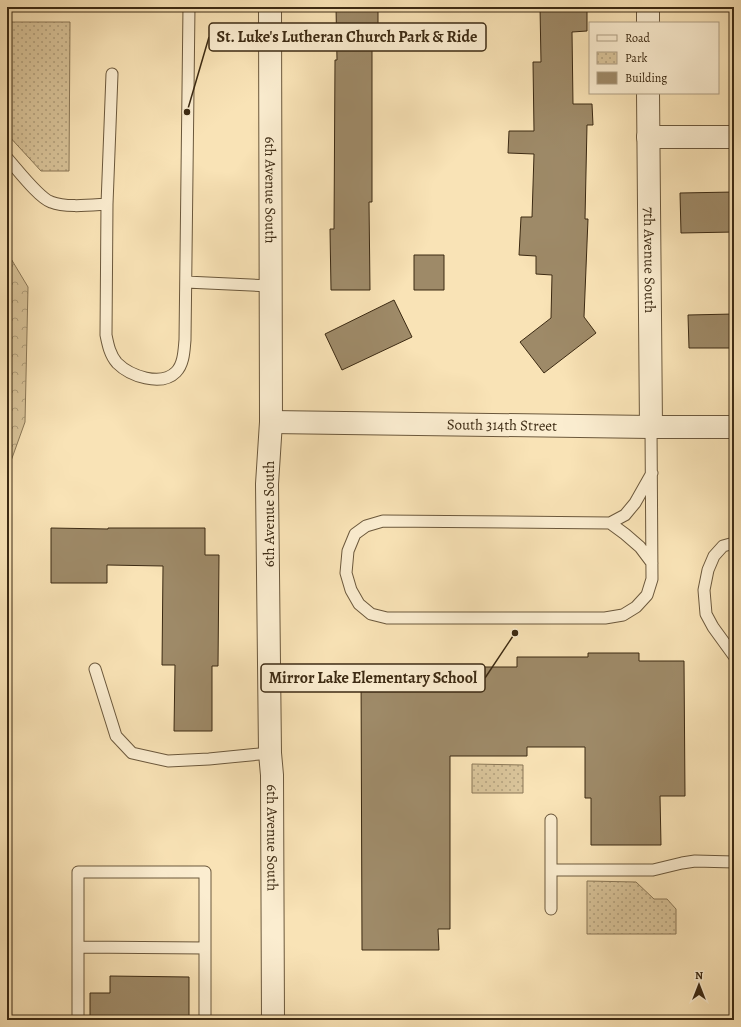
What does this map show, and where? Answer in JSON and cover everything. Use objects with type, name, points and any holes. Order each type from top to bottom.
[{"type":"street","name":"6th Avenue South","points":[[270,7],[271,422],[267,484],[270,754],[272,775],[273,1020]]},
{"type":"street","points":[[648,7],[648,22]]},
{"type":"street","name":"7th Avenue South","points":[[648,94],[651,426]]},
{"type":"street","points":[[648,137],[734,137]]},
{"type":"street","name":"South 314th Street","points":[[271,422],[734,426]]},
{"type":"lane","points":[[112,74],[107,204],[106,335],[108,348],[117,363],[133,374],[148,379],[161,380],[177,372],[184,358],[189,7]]},
{"type":"lane","points":[[7,158],[42,197],[50,202],[64,205],[107,204]]},
{"type":"lane","points":[[186,282],[270,286]]},
{"type":"lane","points":[[651,426],[652,473],[652,579],[647,595],[636,608],[623,615],[605,618],[387,618],[371,614],[358,604],[351,590],[346,573],[348,550],[355,534],[366,526],[383,521],[610,523],[625,515],[635,504],[652,473]]},
{"type":"lane","points":[[610,523],[640,547],[652,563]]},
{"type":"lane","points":[[734,543],[723,546],[714,556],[708,570],[704,590],[706,614],[713,627],[734,656]]},
{"type":"lane","points":[[95,670],[116,736],[132,753],[168,761],[270,754]]},
{"type":"lane","points":[[551,820],[551,910]]},
{"type":"lane","points":[[551,870],[653,870],[695,861],[734,862]]},
{"type":"lane","points":[[78,1020],[78,872],[205,872],[204,1020]]},
{"type":"lane","points":[[78,947],[205,948]]},
{"type":"green space","points":[[7,22],[70,22],[69,171],[41,171],[7,134]]},
{"type":"green space","points":[[7,252],[28,287],[25,422],[7,472]]},
{"type":"green space","points":[[472,764],[523,765],[523,793],[472,793]]},
{"type":"green space","points":[[587,881],[636,882],[654,899],[667,899],[676,909],[676,934],[587,934]]},
{"type":"building","points":[[336,7],[378,7],[378,36],[372,36],[372,202],[369,202],[370,290],[331,290],[330,229],[334,229],[335,60],[337,60]]},
{"type":"building","points":[[540,7],[587,7],[587,31],[572,32],[573,104],[592,104],[593,125],[587,125],[585,219],[588,219],[584,317],[596,333],[544,373],[520,342],[551,318],[552,275],[536,274],[536,256],[519,255],[521,217],[532,217],[534,154],[508,153],[509,131],[534,131],[533,62],[541,62]]},
{"type":"building","points":[[734,192],[734,232],[681,233],[680,193]]},
{"type":"building","points":[[414,255],[444,255],[444,290],[414,290]]},
{"type":"building","points":[[394,300],[412,337],[342,370],[325,334]]},
{"type":"building","points":[[734,314],[734,348],[689,348],[688,315]]},
{"type":"building","points":[[51,528],[205,528],[205,555],[219,555],[218,666],[212,666],[212,731],[174,731],[175,665],[162,665],[163,566],[107,565],[107,583],[51,583]]},
{"type":"building","points":[[588,653],[639,653],[639,661],[684,661],[685,796],[660,796],[661,845],[591,845],[591,798],[585,798],[585,747],[527,747],[527,756],[450,756],[450,929],[438,929],[439,950],[362,950],[361,667],[517,667],[517,657],[588,657]]},
{"type":"building","points":[[110,976],[189,977],[189,1020],[90,1020],[90,993],[110,993]]},
{"type":"place","name":"St. Luke's Lutheran Church Park & Ride","points":[[187,112]]},
{"type":"place","name":"Mirror Lake Elementary School","points":[[515,633]]}]
